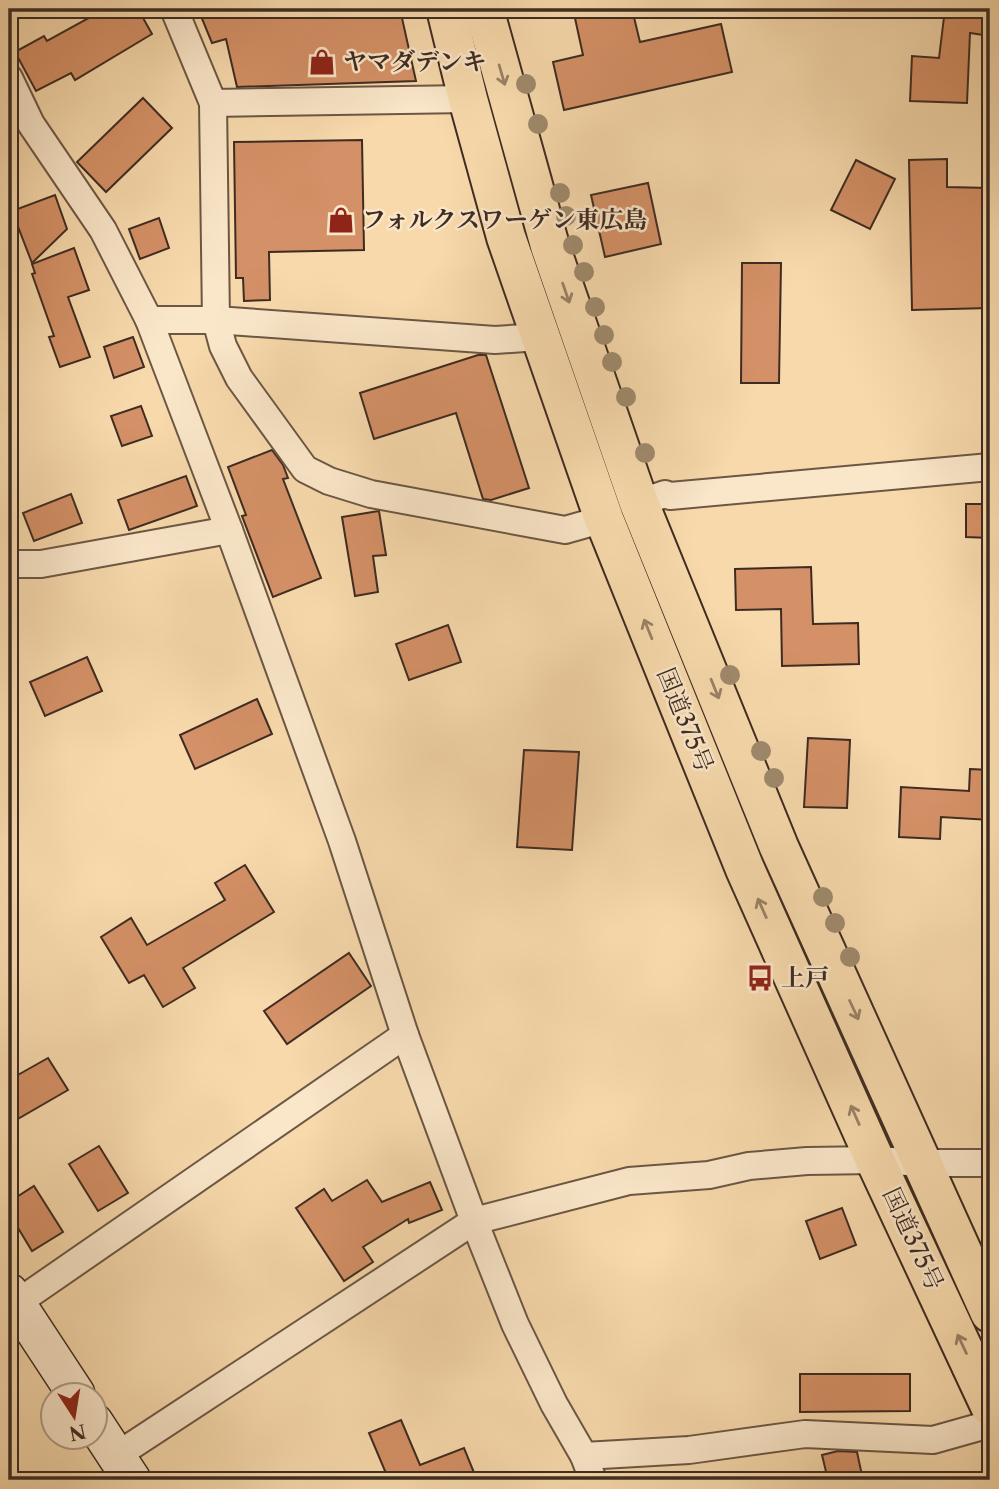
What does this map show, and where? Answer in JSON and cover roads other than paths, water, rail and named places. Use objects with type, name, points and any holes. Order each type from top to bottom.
[{"type":"highway","name":"国道375号","points":[[446,9],[506,237],[604,519],[745,869],[875,1160],[990,1406]]},
{"type":"highway","name":"国道375号","points":[[484,9],[550,246],[639,503],[779,847],[990,1313]]},
{"type":"street","points":[[174,9],[214,103],[216,320],[223,346],[239,378],[306,469],[329,481],[371,494],[565,530],[604,519]]},
{"type":"street","points":[[9,78],[31,124],[103,230],[149,320],[342,841],[405,1035],[474,1221],[515,1324],[589,1468],[805,1434],[933,1440],[990,1424]]},
{"type":"street","points":[[214,103],[468,99]]},
{"type":"street","points":[[149,320],[216,320],[495,340],[539,337]]},
{"type":"street","points":[[639,503],[665,494],[670,496],[990,467]]},
{"type":"street","points":[[9,564],[41,564],[229,530]]},
{"type":"street","points":[[66,1380],[13,1298],[405,1035]]},
{"type":"street","points":[[108,1443],[124,1468],[474,1221],[629,1181],[709,1175],[760,1165],[875,1160],[990,1163]]},
{"type":"place","name":"ヤマダデンキ","points":[[322,62]]},
{"type":"place","name":"フォルクスワーゲン東広島","points":[[341,220]]},
{"type":"place","name":"上戸","points":[[760,978]]}]
